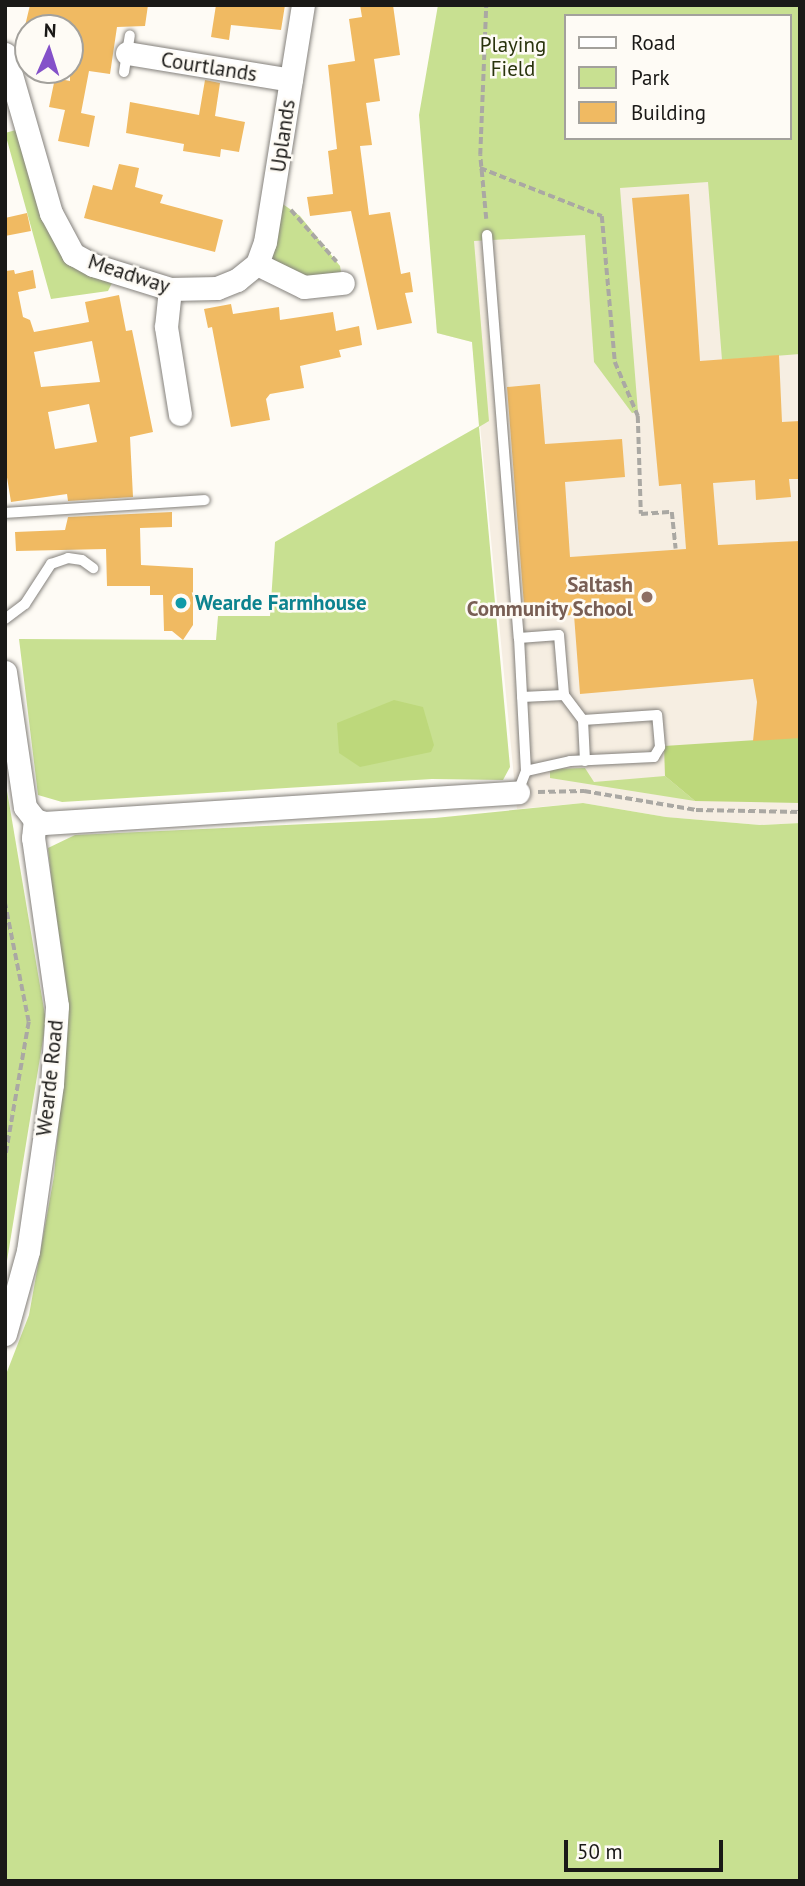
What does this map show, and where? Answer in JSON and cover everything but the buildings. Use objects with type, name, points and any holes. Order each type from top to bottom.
[{"type":"street","name":"Uplands","points":[[257,264],[274,198],[303,5]]},
{"type":"street","name":"Courtlands","points":[[127,53],[291,80]]},
{"type":"street","name":"Meadway","points":[[5,54],[51,213],[73,254],[93,265],[170,289],[217,288],[237,280],[257,264]]},
{"type":"street","points":[[257,264],[304,287],[343,284]]},
{"type":"street","points":[[170,289],[166,327],[180,414]]},
{"type":"street","name":"Wearde Road","points":[[5,672],[25,807],[35,820],[33,838],[56,1020],[52,1084],[28,1251],[5,1334]]},
{"type":"street","points":[[35,820],[522,781]]},
{"type":"lane","points":[[487,235],[495,370],[523,697],[522,781],[585,761],[654,757],[660,747],[657,715],[583,720]]},
{"type":"lane","points":[[5,513],[205,500]]},
{"type":"lane","points":[[5,620],[25,604],[51,564],[68,558],[82,559],[93,568]]},
{"type":"lane","points":[[519,638],[558,635],[564,695],[583,720],[585,761]]},
{"type":"lane","points":[[523,697],[564,695]]},
{"type":"path","points":[[486,5],[481,55],[480,168],[487,235]]},
{"type":"path","points":[[480,168],[601,216],[615,362],[638,416],[641,514],[672,512],[676,549]]},
{"type":"path","points":[[274,198],[300,216],[340,266],[343,284]]},
{"type":"path","points":[[522,781],[696,810],[800,812]]},
{"type":"path","points":[[5,902],[29,1022],[5,1159]]},
{"type":"shaded area","name":"Saltash Community School","points":[[420,108],[470,109],[564,138],[564,140],[791,140],[800,111],[800,823],[760,825],[666,817],[583,803],[517,809],[472,342],[437,333]]},
{"type":"green space","name":"Playing Field","points":[[438,5],[800,5],[800,354],[722,360],[708,182],[620,188],[638,412],[632,413],[594,362],[585,235],[474,241],[489,421],[479,427],[510,767],[503,780],[432,779],[62,802],[38,795],[19,639],[216,640],[218,616],[270,616],[275,542],[479,426],[472,342],[437,333],[419,115]]},
{"type":"green space","points":[[27,127],[73,254],[117,273],[108,291],[51,299],[5,133]]},
{"type":"green space","points":[[274,198],[300,216],[340,266],[343,283],[304,287],[257,264]]},
{"type":"green space","points":[[394,700],[423,707],[434,745],[431,752],[360,767],[339,753],[337,723]]},
{"type":"green space","points":[[800,737],[800,803],[695,801],[665,776],[664,746]]},
{"type":"green space","points":[[585,768],[594,782],[665,776],[695,801],[550,778],[550,769]]},
{"type":"green space","points":[[5,779],[46,1021],[5,1273]]},
{"type":"green space","points":[[583,803],[666,817],[760,825],[800,823],[800,1881],[5,1881],[5,1377],[29,1315],[54,1176],[67,1026],[48,848],[75,835],[435,818]]},
{"type":"place","name":"Saltash Community School","points":[[647,597]]},
{"type":"place","name":"Wearde Farmhouse","points":[[181,603]]}]
